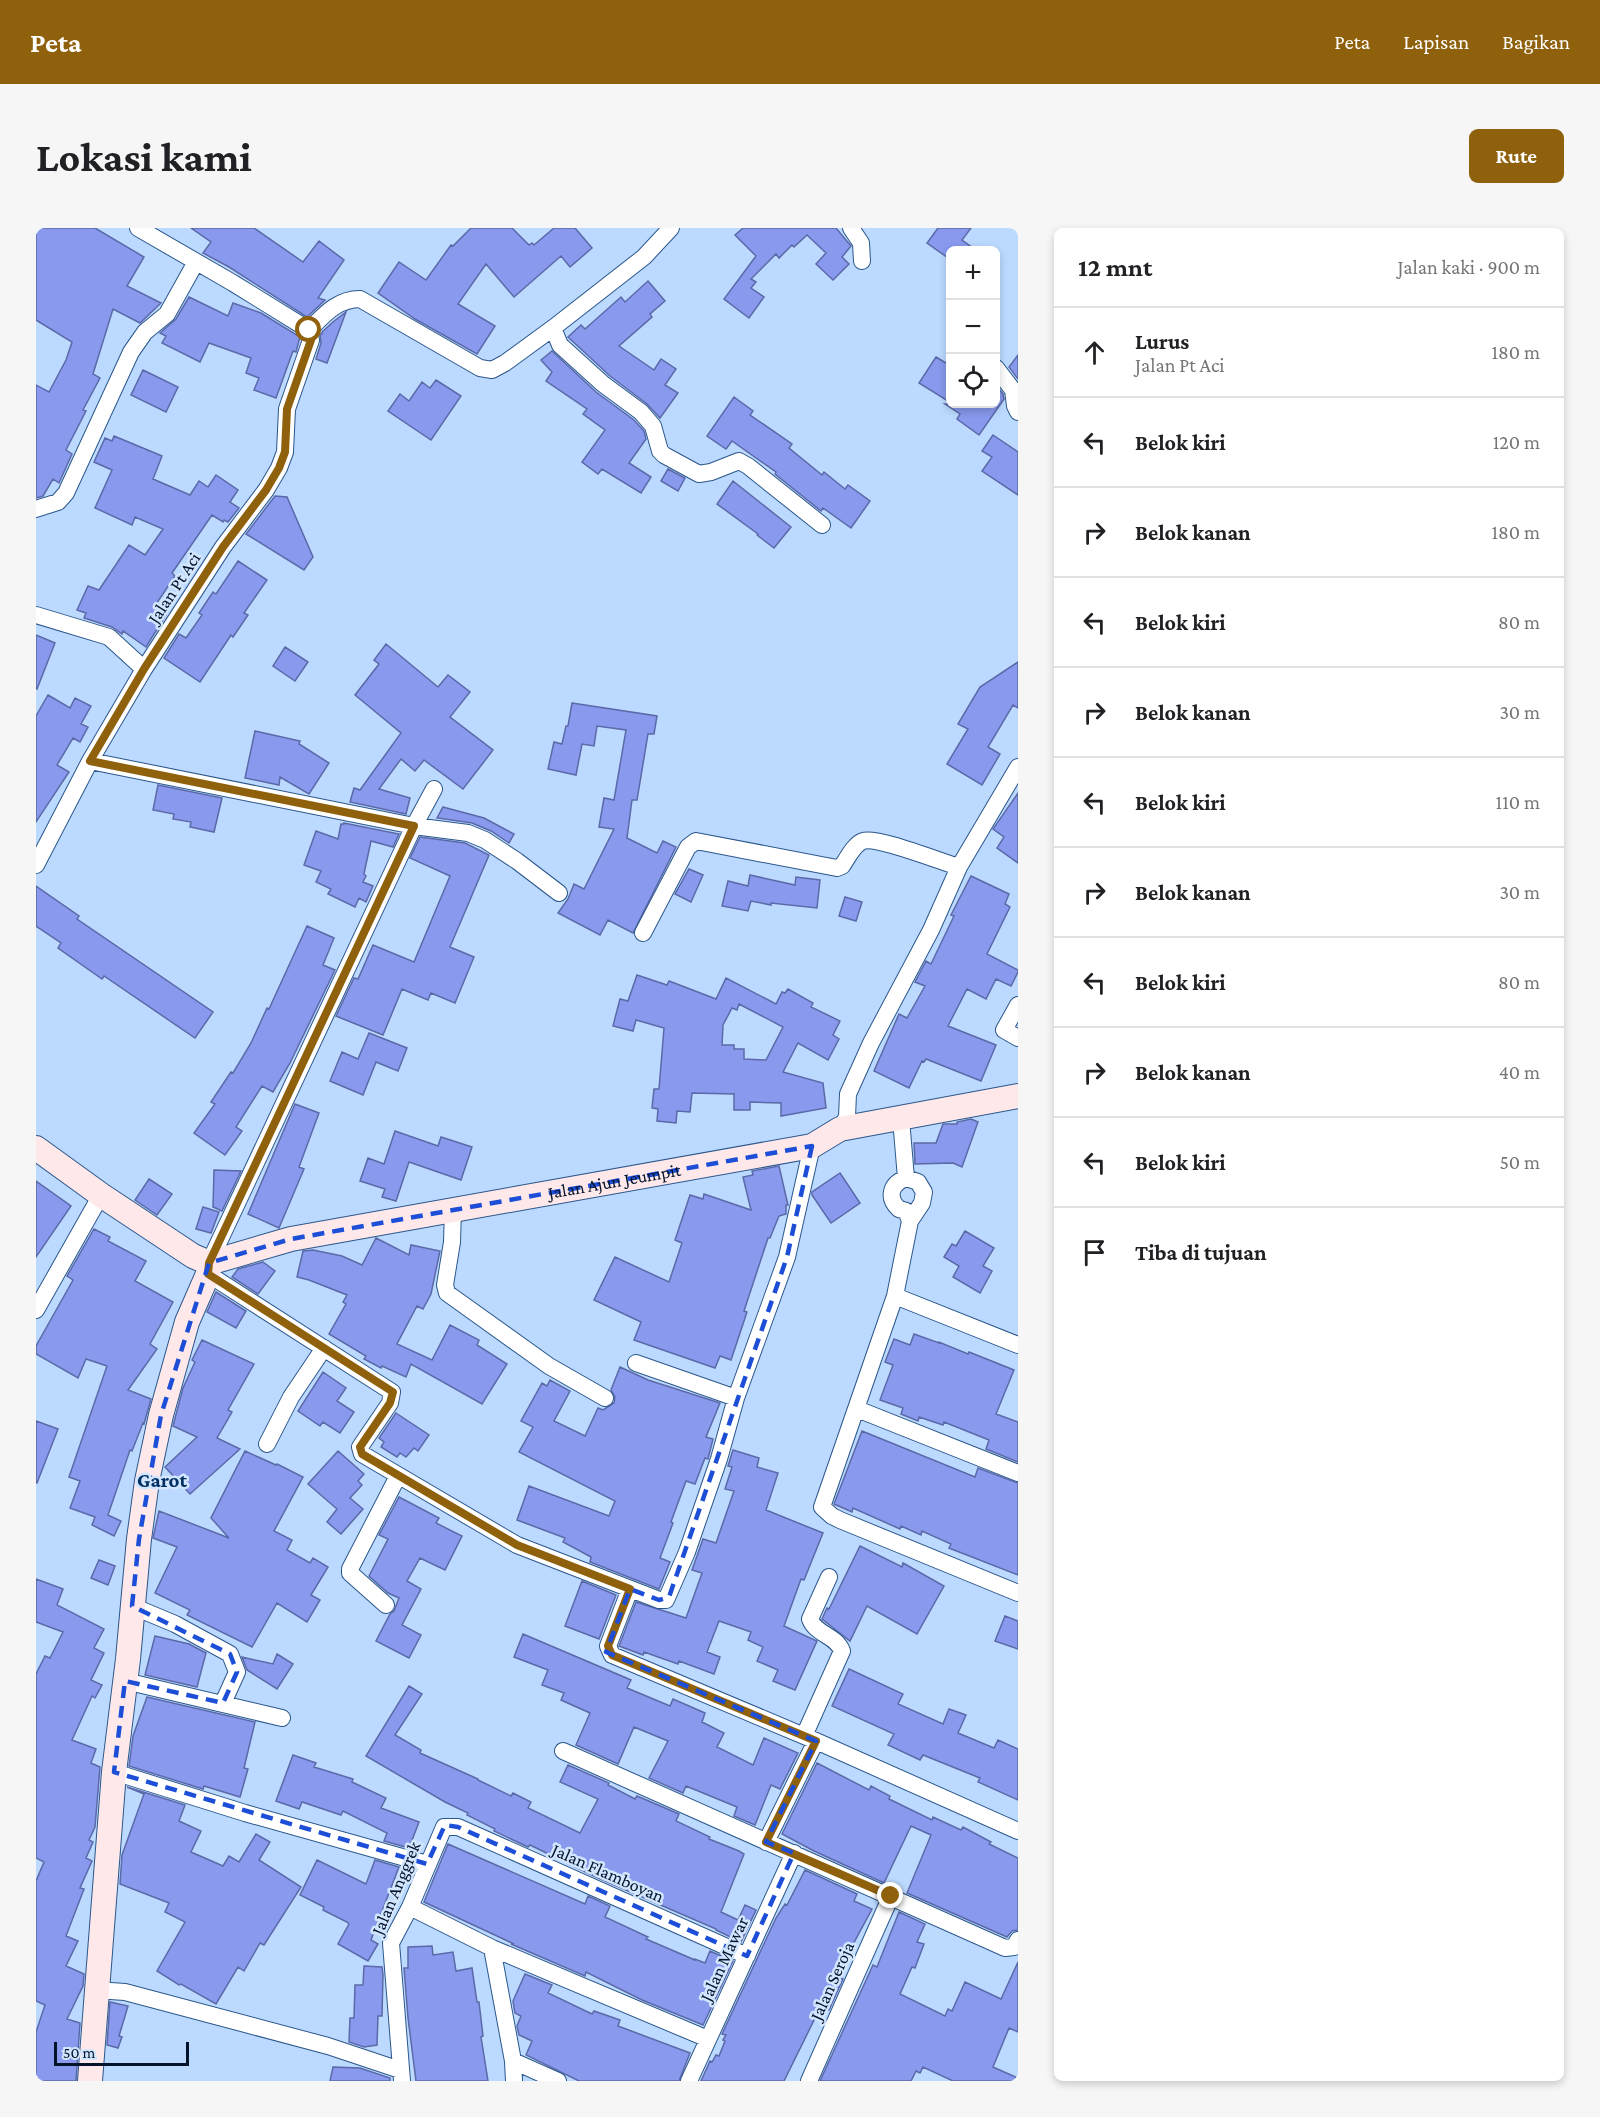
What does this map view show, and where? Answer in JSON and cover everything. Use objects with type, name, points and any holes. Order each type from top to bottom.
[{"type":"street","points":[[138,228],[306,329],[341,302],[360,299],[480,368],[492,370],[554,328],[644,257],[671,228]]},
{"type":"street","points":[[851,228],[861,243],[862,261]]},
{"type":"street","points":[[36,509],[58,501],[66,493],[131,352],[145,332],[167,314],[196,262]]},
{"type":"street","points":[[554,328],[560,345],[603,384],[641,412],[653,426],[660,451],[664,454],[699,474],[711,472],[739,461],[822,525]]},
{"type":"street","name":"Jalan Pt Aci","points":[[36,865],[90,761],[144,669],[223,547],[266,490],[279,468],[285,452],[287,409],[311,340],[306,329]]},
{"type":"street","points":[[1000,373],[1013,390],[1018,411]]},
{"type":"street","points":[[36,615],[109,637],[144,669]]},
{"type":"street","points":[[90,761],[414,826],[468,833],[485,840],[518,861],[559,893]]},
{"type":"street","points":[[844,1123],[848,1094],[871,1043],[931,930],[959,867],[1018,767]]},
{"type":"street","points":[[90,2081],[114,1772],[139,1539],[147,1481],[161,1415],[187,1322],[214,1255],[414,826],[434,789]]},
{"type":"street","points":[[643,933],[688,847],[696,841],[837,868],[842,866],[859,843],[866,840],[895,846],[959,867]]},
{"type":"street","points":[[1018,1005],[1004,1030],[1018,1038]]},
{"type":"street","name":"Jalan Ajun Jeumpit","points":[[214,1255],[291,1239],[812,1146],[844,1123],[900,1119],[1017,1094]]},
{"type":"street","points":[[900,1119],[906,1178]]},
{"type":"street","points":[[36,1148],[100,1195],[193,1256],[214,1255],[324,1348],[393,1392],[390,1403],[360,1447],[362,1454],[517,1545],[659,1600],[666,1600],[687,1552],[719,1459],[736,1398],[787,1257],[812,1146]]},
{"type":"street","points":[[906,1178],[918,1182],[924,1192],[922,1203],[910,1221],[895,1296],[822,1507],[831,1516],[840,1520],[1018,1593]]},
{"type":"street","points":[[906,1178],[895,1185],[891,1198],[899,1209],[906,1211],[910,1221]]},
{"type":"street","points":[[36,1310],[100,1195]]},
{"type":"street","points":[[453,1210],[452,1242],[445,1286],[447,1293],[549,1366],[605,1398]]},
{"type":"street","points":[[895,1296],[1018,1345]]},
{"type":"street","points":[[267,1444],[291,1397],[324,1348]]},
{"type":"street","points":[[636,1363],[736,1398]]},
{"type":"street","points":[[857,1409],[1018,1473]]},
{"type":"street","points":[[386,1605],[350,1573],[350,1569],[398,1476]]},
{"type":"street","points":[[766,1842],[810,1739],[842,1651],[839,1643],[813,1627],[810,1619],[829,1577]]},
{"type":"street","points":[[630,1589],[608,1646],[612,1655],[1018,1831]]},
{"type":"street","points":[[132,1606],[175,1624],[231,1654],[237,1672],[223,1703]]},
{"type":"street","points":[[125,1681],[282,1718]]},
{"type":"street","points":[[563,1751],[1005,1948],[1014,1947],[1018,1940]]},
{"type":"street","points":[[114,1772],[246,1813],[427,1864]]},
{"type":"street","name":"Jalan Anggrek","points":[[401,2076],[391,1943],[410,1907],[444,1827],[452,1826]]},
{"type":"street","name":"Jalan Flamboyan","points":[[452,1826],[747,1956]]},
{"type":"street","name":"Jalan Mawar","points":[[688,2081],[794,1853]]},
{"type":"street","name":"Jalan Seroja","points":[[809,2081],[891,1896]]},
{"type":"street","points":[[410,1907],[492,1948],[708,2039]]},
{"type":"street","points":[[492,1948],[513,2061],[514,2081]]},
{"type":"street","points":[[96,1990],[125,1992],[328,2046],[401,2076]]},
{"type":"street","points":[[513,2061],[558,2081]]},
{"type":"highlighted area","points":[[812,1146],[787,1257],[669,1597],[659,1600],[630,1589],[606,1652],[816,1741],[766,1842],[794,1853],[747,1956],[458,1827],[445,1825],[427,1864],[114,1772],[125,1681],[223,1703],[237,1672],[230,1654],[132,1606],[139,1539],[161,1415],[209,1263],[291,1239]]},
{"type":"building","points":[[36,228],[95,228],[144,257],[127,286],[161,303],[140,323],[113,309],[93,374],[100,378],[66,450],[72,454],[59,483],[53,479],[43,496],[36,498],[36,385],[49,392],[66,360],[72,342],[36,320]]},
{"type":"building","points":[[191,228],[254,228],[303,262],[319,241],[344,260],[318,298],[325,300],[307,317],[203,253],[211,242]]},
{"type":"building","points":[[471,228],[512,228],[529,245],[532,243],[534,245],[554,228],[575,228],[592,248],[570,267],[561,256],[514,297],[486,264],[458,304],[495,326],[477,354],[415,319],[378,293],[399,262],[426,280],[451,245],[453,246]]},
{"type":"building","points":[[743,228],[836,228],[851,246],[842,257],[849,264],[833,280],[816,264],[826,253],[807,235],[779,258],[776,254],[751,279],[756,282],[751,288],[764,297],[749,318],[724,299],[756,256],[735,235]]},
{"type":"building","points":[[938,228],[971,228],[962,240],[970,246],[946,246],[946,256],[927,243]]},
{"type":"building","points":[[648,281],[665,301],[650,314],[652,317],[619,346],[654,370],[661,359],[676,369],[665,385],[678,393],[660,418],[647,404],[610,376],[568,337],[581,325],[585,329],[621,297],[625,302]]},
{"type":"building","points":[[189,297],[228,316],[233,303],[261,313],[300,337],[276,398],[254,390],[259,378],[246,373],[251,358],[209,343],[200,362],[162,343],[166,336],[160,333],[176,319]]},
{"type":"building","points":[[346,312],[327,363],[316,359],[321,343],[320,334]]},
{"type":"building","points":[[552,351],[596,392],[634,420],[644,431],[646,439],[629,463],[651,477],[641,493],[602,469],[598,474],[582,462],[605,430],[583,414],[587,409],[546,381],[552,372],[541,360]]},
{"type":"building","points":[[1018,355],[1018,379],[1009,367]]},
{"type":"building","points":[[936,357],[946,363],[946,400],[919,383]]},
{"type":"building","points":[[143,370],[178,387],[166,412],[131,395]]},
{"type":"building","points":[[436,380],[461,396],[431,440],[388,411],[400,394],[409,401],[422,382],[430,388]]},
{"type":"building","points":[[1000,390],[1003,394],[1004,399],[1000,405]]},
{"type":"building","points":[[734,397],[753,411],[750,415],[792,444],[789,448],[822,475],[824,472],[845,489],[848,485],[870,501],[851,528],[823,508],[821,511],[775,474],[776,472],[732,441],[726,449],[707,436]]},
{"type":"building","points":[[951,408],[998,408],[979,435],[957,419],[960,414]]},
{"type":"building","points":[[993,435],[1018,452],[1018,495],[982,471],[992,457],[982,451]]},
{"type":"building","points":[[114,436],[162,456],[153,479],[190,495],[199,481],[208,487],[216,475],[238,490],[230,502],[239,508],[228,522],[224,520],[223,522],[212,515],[172,573],[175,576],[154,607],[166,615],[146,647],[123,631],[122,634],[112,627],[84,618],[86,613],[77,610],[88,586],[99,590],[129,545],[145,555],[163,529],[135,517],[132,525],[95,508],[112,470],[94,462],[105,438],[112,441]]},
{"type":"building","points":[[668,469],[685,478],[678,491],[661,481]]},
{"type":"building","points":[[733,481],[791,527],[774,548],[717,504]]},
{"type":"building","points":[[275,496],[287,497],[313,557],[304,570],[246,534]]},
{"type":"building","points":[[238,561],[267,580],[244,613],[248,615],[233,637],[231,635],[200,682],[164,658],[179,634],[186,638],[202,615],[199,613],[213,592],[216,594]]},
{"type":"building","points":[[36,635],[55,643],[37,689],[36,689]]},
{"type":"building","points":[[386,644],[438,687],[448,675],[470,692],[450,717],[493,750],[463,789],[424,760],[415,771],[401,759],[379,789],[410,798],[406,814],[350,802],[354,788],[360,790],[401,733],[355,695],[379,664],[374,660]]},
{"type":"building","points":[[285,647],[308,662],[295,681],[273,666]]},
{"type":"building","points":[[1018,662],[1018,708],[1013,705],[988,747],[1000,754],[982,785],[947,764],[968,729],[958,724],[980,687]]},
{"type":"building","points":[[48,695],[70,708],[75,698],[91,706],[81,724],[88,727],[80,742],[73,738],[57,765],[69,772],[36,822],[36,716]]},
{"type":"building","points":[[572,703],[657,716],[654,734],[648,734],[637,800],[632,800],[627,838],[657,853],[663,841],[676,847],[633,933],[608,920],[600,935],[558,913],[568,899],[574,884],[584,889],[614,829],[599,827],[604,798],[614,800],[626,730],[597,726],[594,746],[582,744],[576,775],[548,769],[554,742],[562,744]]},
{"type":"building","points":[[255,731],[300,741],[299,744],[329,763],[309,794],[280,777],[279,785],[245,778]]},
{"type":"building","points":[[158,785],[222,798],[214,832],[190,827],[191,822],[173,819],[174,814],[153,810]]},
{"type":"building","points":[[1018,793],[1018,863],[997,848],[1004,837],[993,829]]},
{"type":"building","points":[[443,807],[484,818],[514,834],[509,843],[491,831],[472,823],[437,818]]},
{"type":"building","points":[[341,824],[399,834],[393,847],[371,841],[363,882],[373,886],[366,902],[359,898],[355,907],[328,894],[331,889],[316,882],[321,871],[304,865],[316,831],[338,839]]},
{"type":"building","points":[[420,837],[465,843],[489,855],[450,947],[474,957],[455,1003],[431,993],[428,1000],[402,989],[383,1035],[336,1016],[354,978],[358,979],[373,945],[414,962],[450,876],[410,858]]},
{"type":"building","points":[[689,869],[703,875],[691,902],[675,894]]},
{"type":"building","points":[[750,875],[795,885],[796,877],[820,880],[817,908],[771,903],[771,905],[751,901],[748,911],[722,906],[728,881],[748,886]]},
{"type":"building","points":[[971,876],[1009,894],[1005,904],[1010,907],[987,954],[1018,972],[1011,986],[996,979],[986,999],[967,989],[948,1026],[996,1045],[981,1081],[926,1059],[922,1061],[909,1088],[874,1071],[899,1014],[907,1018],[925,986],[915,982],[926,961],[931,964],[954,916],[951,915]]},
{"type":"building","points":[[36,886],[79,916],[77,919],[213,1012],[195,1038],[104,976],[102,979],[58,948],[61,943],[36,926]]},
{"type":"building","points":[[845,897],[862,902],[856,921],[839,916]]},
{"type":"building","points":[[307,926],[334,938],[323,965],[335,970],[290,1063],[273,1092],[262,1086],[236,1127],[242,1131],[225,1155],[194,1133],[215,1104],[211,1102],[231,1072],[233,1073],[251,1043]]},
{"type":"building","points":[[637,975],[667,985],[669,981],[716,999],[726,978],[776,1004],[782,992],[785,993],[788,989],[813,1003],[811,1007],[840,1021],[833,1035],[839,1039],[828,1060],[798,1043],[783,1072],[823,1083],[826,1108],[781,1116],[781,1103],[750,1102],[750,1110],[734,1110],[734,1094],[692,1093],[690,1112],[677,1111],[676,1123],[657,1121],[658,1109],[652,1108],[654,1089],[659,1089],[664,1028],[636,1020],[633,1031],[613,1026],[620,999],[628,1001]],"holes":[[[739,1004],[783,1027],[766,1060],[744,1059],[744,1049],[734,1049],[734,1045],[722,1045],[723,1025],[732,1008],[737,1010]]]},
{"type":"building","points":[[369,1033],[407,1048],[398,1071],[376,1062],[363,1095],[330,1081],[342,1052],[358,1059]]},
{"type":"building","points":[[295,1104],[319,1113],[299,1167],[304,1169],[279,1228],[248,1214]]},
{"type":"building","points":[[971,1119],[978,1122],[962,1167],[953,1163],[915,1164],[914,1143],[936,1143],[943,1124],[957,1124],[957,1122]]},
{"type":"building","points":[[395,1131],[438,1146],[441,1137],[472,1147],[461,1180],[409,1162],[396,1201],[382,1197],[385,1189],[360,1181],[368,1158],[384,1164]]},
{"type":"building","points":[[779,1166],[788,1205],[786,1205],[786,1214],[779,1216],[768,1238],[731,1360],[720,1356],[715,1368],[634,1340],[641,1322],[594,1300],[615,1257],[669,1282],[682,1243],[675,1240],[690,1195],[703,1199],[704,1194],[751,1210],[743,1177],[753,1175],[752,1171]]},
{"type":"building","points":[[214,1170],[241,1171],[222,1211],[213,1207]]},
{"type":"building","points":[[840,1173],[860,1203],[831,1223],[812,1192]]},
{"type":"building","points":[[149,1179],[172,1194],[157,1215],[135,1200]]},
{"type":"building","points":[[36,1181],[71,1206],[36,1257]]},
{"type":"building","points":[[203,1207],[219,1212],[211,1233],[196,1229]]},
{"type":"building","points":[[94,1229],[110,1237],[108,1241],[146,1261],[135,1281],[173,1302],[150,1344],[157,1349],[128,1390],[151,1399],[144,1424],[132,1451],[130,1450],[108,1515],[121,1521],[114,1536],[92,1525],[95,1517],[70,1508],[80,1481],[69,1477],[107,1366],[86,1359],[78,1378],[36,1354],[36,1346],[73,1280],[67,1276]]},
{"type":"building","points":[[965,1231],[994,1248],[983,1266],[992,1271],[980,1293],[953,1277],[959,1266],[944,1257],[952,1244],[956,1246]]},
{"type":"building","points":[[376,1238],[409,1255],[411,1245],[440,1251],[431,1294],[423,1309],[417,1306],[397,1344],[432,1360],[450,1325],[479,1340],[477,1345],[507,1364],[482,1404],[411,1364],[406,1377],[382,1366],[381,1368],[364,1359],[366,1356],[329,1334],[346,1304],[343,1302],[347,1295],[297,1277],[303,1251],[313,1250],[342,1256],[362,1265]]},
{"type":"building","points":[[263,1262],[275,1271],[258,1294],[232,1277],[238,1269]]},
{"type":"building","points":[[216,1292],[246,1311],[236,1328],[207,1312]]},
{"type":"building","points":[[914,1334],[1014,1370],[996,1414],[1018,1422],[1018,1462],[986,1449],[989,1440],[944,1422],[943,1425],[919,1417],[918,1421],[901,1414],[903,1408],[880,1400],[893,1365],[885,1362],[894,1339],[910,1345]]},
{"type":"building","points":[[202,1340],[254,1364],[228,1410],[232,1412],[217,1438],[240,1449],[190,1494],[165,1467],[197,1437],[173,1426],[183,1388],[195,1362],[192,1360]]},
{"type":"building","points":[[620,1367],[648,1380],[720,1403],[706,1437],[713,1439],[708,1459],[705,1458],[695,1484],[686,1481],[671,1522],[673,1523],[660,1558],[670,1562],[659,1589],[590,1562],[591,1557],[563,1542],[565,1538],[517,1520],[529,1486],[609,1516],[615,1501],[519,1452],[533,1427],[521,1421],[542,1383],[547,1386],[550,1380],[570,1391],[554,1421],[585,1436],[598,1408],[603,1410],[614,1403],[615,1397],[611,1390]]},
{"type":"building","points":[[323,1372],[346,1388],[337,1401],[354,1412],[340,1433],[323,1422],[320,1426],[298,1411]]},
{"type":"building","points":[[396,1413],[429,1435],[418,1451],[414,1448],[406,1457],[400,1453],[397,1457],[381,1447],[384,1442],[379,1438]]},
{"type":"building","points":[[36,1421],[58,1429],[37,1483],[36,1483]]},
{"type":"building","points":[[862,1431],[975,1477],[978,1468],[1018,1483],[1018,1575],[949,1548],[951,1544],[922,1531],[921,1535],[901,1526],[900,1529],[853,1508],[852,1512],[834,1504]]},
{"type":"building","points":[[733,1450],[759,1458],[757,1467],[778,1473],[766,1510],[823,1533],[804,1580],[801,1579],[784,1626],[817,1641],[795,1690],[773,1681],[778,1670],[757,1661],[763,1647],[748,1640],[751,1632],[719,1621],[707,1652],[720,1657],[714,1674],[679,1661],[678,1664],[619,1646],[636,1602],[686,1618],[702,1573],[692,1570],[703,1539],[716,1543],[734,1491],[725,1489],[732,1467],[728,1466]]},
{"type":"building","points":[[245,1451],[303,1477],[274,1531],[292,1540],[287,1550],[310,1563],[313,1558],[328,1567],[311,1595],[320,1600],[307,1622],[277,1603],[252,1647],[187,1615],[190,1610],[155,1593],[177,1547],[153,1538],[159,1511],[229,1538],[211,1518]]},
{"type":"building","points":[[338,1451],[364,1474],[358,1481],[362,1485],[350,1498],[363,1509],[341,1534],[327,1522],[337,1509],[308,1484]]},
{"type":"building","points":[[399,1497],[439,1518],[436,1523],[462,1536],[445,1570],[420,1558],[407,1581],[421,1589],[402,1625],[421,1635],[409,1658],[376,1641],[399,1598],[388,1593],[369,1576],[388,1539],[379,1535]]},
{"type":"building","points":[[860,1546],[902,1567],[903,1563],[944,1586],[917,1634],[867,1606],[850,1641],[822,1619]]},
{"type":"building","points":[[99,1560],[115,1566],[108,1585],[91,1578]]},
{"type":"building","points":[[36,1579],[63,1589],[57,1605],[104,1629],[94,1648],[104,1653],[91,1680],[102,1685],[95,1698],[92,1696],[72,1740],[96,1749],[91,1763],[100,1767],[95,1827],[89,1840],[93,1842],[86,1858],[92,1861],[80,1888],[84,1889],[66,1936],[78,1941],[66,1966],[84,1974],[83,1986],[67,2019],[80,2023],[76,2081],[36,2081],[36,2032],[45,2005],[36,2001],[36,1881],[44,1862],[36,1858],[36,1674],[45,1656],[50,1658],[63,1632],[36,1622]]},
{"type":"building","points":[[582,1581],[616,1595],[599,1639],[565,1626]]},
{"type":"building","points":[[1005,1616],[1018,1621],[1018,1649],[995,1641]]},
{"type":"building","points":[[523,1634],[631,1680],[627,1688],[670,1706],[673,1699],[705,1713],[702,1722],[724,1733],[717,1747],[753,1765],[764,1738],[798,1753],[780,1789],[771,1785],[755,1825],[734,1816],[737,1807],[686,1786],[683,1793],[649,1778],[668,1741],[634,1727],[618,1764],[576,1745],[590,1713],[561,1700],[564,1693],[542,1685],[548,1670],[514,1657]]},
{"type":"building","points":[[155,1636],[189,1644],[206,1653],[197,1687],[145,1675]]},
{"type":"building","points":[[277,1654],[293,1664],[277,1689],[247,1670],[242,1657],[273,1664]]},
{"type":"building","points":[[849,1669],[903,1694],[898,1704],[943,1724],[949,1709],[966,1715],[958,1733],[994,1748],[998,1740],[1018,1749],[1018,1800],[978,1782],[980,1778],[923,1755],[920,1760],[888,1745],[894,1734],[832,1706]]},
{"type":"building","points":[[409,1686],[422,1694],[395,1735],[421,1750],[420,1753],[511,1796],[513,1793],[531,1802],[528,1808],[580,1833],[598,1799],[560,1782],[568,1765],[609,1783],[608,1785],[635,1799],[637,1796],[679,1814],[676,1821],[744,1854],[721,1912],[738,1920],[745,1905],[756,1910],[741,1942],[530,1845],[528,1847],[494,1831],[495,1829],[467,1815],[468,1813],[366,1756]]},
{"type":"building","points":[[147,1697],[255,1722],[244,1768],[248,1769],[240,1797],[204,1786],[203,1789],[129,1766],[133,1736]]},
{"type":"building","points":[[293,1755],[316,1763],[314,1767],[353,1779],[352,1782],[386,1798],[381,1808],[419,1822],[409,1848],[384,1841],[387,1833],[343,1811],[341,1815],[302,1802],[299,1809],[276,1801]]},
{"type":"building","points":[[817,1763],[869,1790],[871,1786],[890,1796],[889,1799],[932,1820],[933,1817],[961,1830],[963,1827],[991,1842],[989,1844],[1018,1858],[1018,1930],[1012,1931],[1007,1937],[907,1893],[931,1835],[911,1826],[884,1883],[782,1834]]},
{"type":"building","points":[[127,1787],[185,1805],[179,1821],[201,1831],[191,1852],[223,1866],[229,1856],[239,1862],[256,1834],[270,1842],[259,1860],[301,1887],[264,1945],[260,1943],[244,1971],[238,1967],[216,2004],[157,1971],[185,1922],[165,1912],[169,1903],[120,1884],[122,1855],[144,1794]]},
{"type":"building","points":[[448,1844],[585,1904],[588,1896],[610,1906],[605,1917],[648,1937],[646,1939],[695,1960],[705,1963],[710,1951],[733,1961],[703,2025],[642,2000],[586,1972],[585,1976],[511,1944],[514,1944],[424,1902]]},
{"type":"building","points":[[317,1860],[366,1884],[375,1860],[399,1867],[371,1940],[378,1944],[368,1961],[338,1944],[349,1924],[347,1922],[300,1895]]},
{"type":"building","points":[[805,1870],[857,1894],[854,1901],[872,1909],[836,1976],[843,1979],[829,2010],[821,2006],[784,2081],[701,2081],[710,2061],[712,2062],[716,2055],[719,2056],[726,2035],[722,2034],[776,1918],[785,1904],[787,1905]]},
{"type":"building","points":[[899,1912],[925,1924],[917,1942],[924,1944],[915,1968],[912,1967],[900,1994],[945,2016],[948,2009],[952,2011],[965,1982],[1001,1999],[1018,1962],[1018,2032],[1009,2028],[993,2067],[1018,2078],[1018,2081],[953,2081],[923,2067],[920,2073],[916,2071],[911,2081],[820,2081],[873,1965],[877,1967]]},
{"type":"building","points":[[432,1946],[433,1955],[453,1952],[456,1971],[472,1968],[477,2002],[479,2002],[483,2036],[481,2037],[488,2081],[416,2081],[404,1968],[408,1968],[408,1947]]},
{"type":"building","points":[[364,1966],[382,1967],[383,1975],[382,2016],[378,2016],[377,2045],[364,2047],[349,2042],[350,2018],[354,2018],[355,1985],[363,1985]]},
{"type":"building","points":[[525,1974],[552,1985],[548,1993],[592,2014],[594,2011],[620,2020],[618,2026],[690,2053],[679,2081],[579,2081],[526,2055],[532,2041],[519,2035],[517,2026],[521,2016],[515,2013],[513,2001]]},
{"type":"building","points":[[110,2002],[128,2006],[119,2036],[122,2037],[118,2048],[107,2045]]},
{"type":"building","points":[[333,2067],[360,2068],[390,2078],[390,2081],[330,2081]]},
{"type":"district","name":"Garot","points":[[162,1480]]},
{"type":"route","points":[[309,330],[311,340],[287,409],[285,452],[279,468],[266,490],[223,547],[144,669],[90,761],[414,826],[209,1263],[208,1274],[393,1392],[390,1403],[360,1447],[362,1454],[517,1545],[630,1589],[608,1646],[612,1655],[816,1741],[766,1842],[891,1896]]}]
